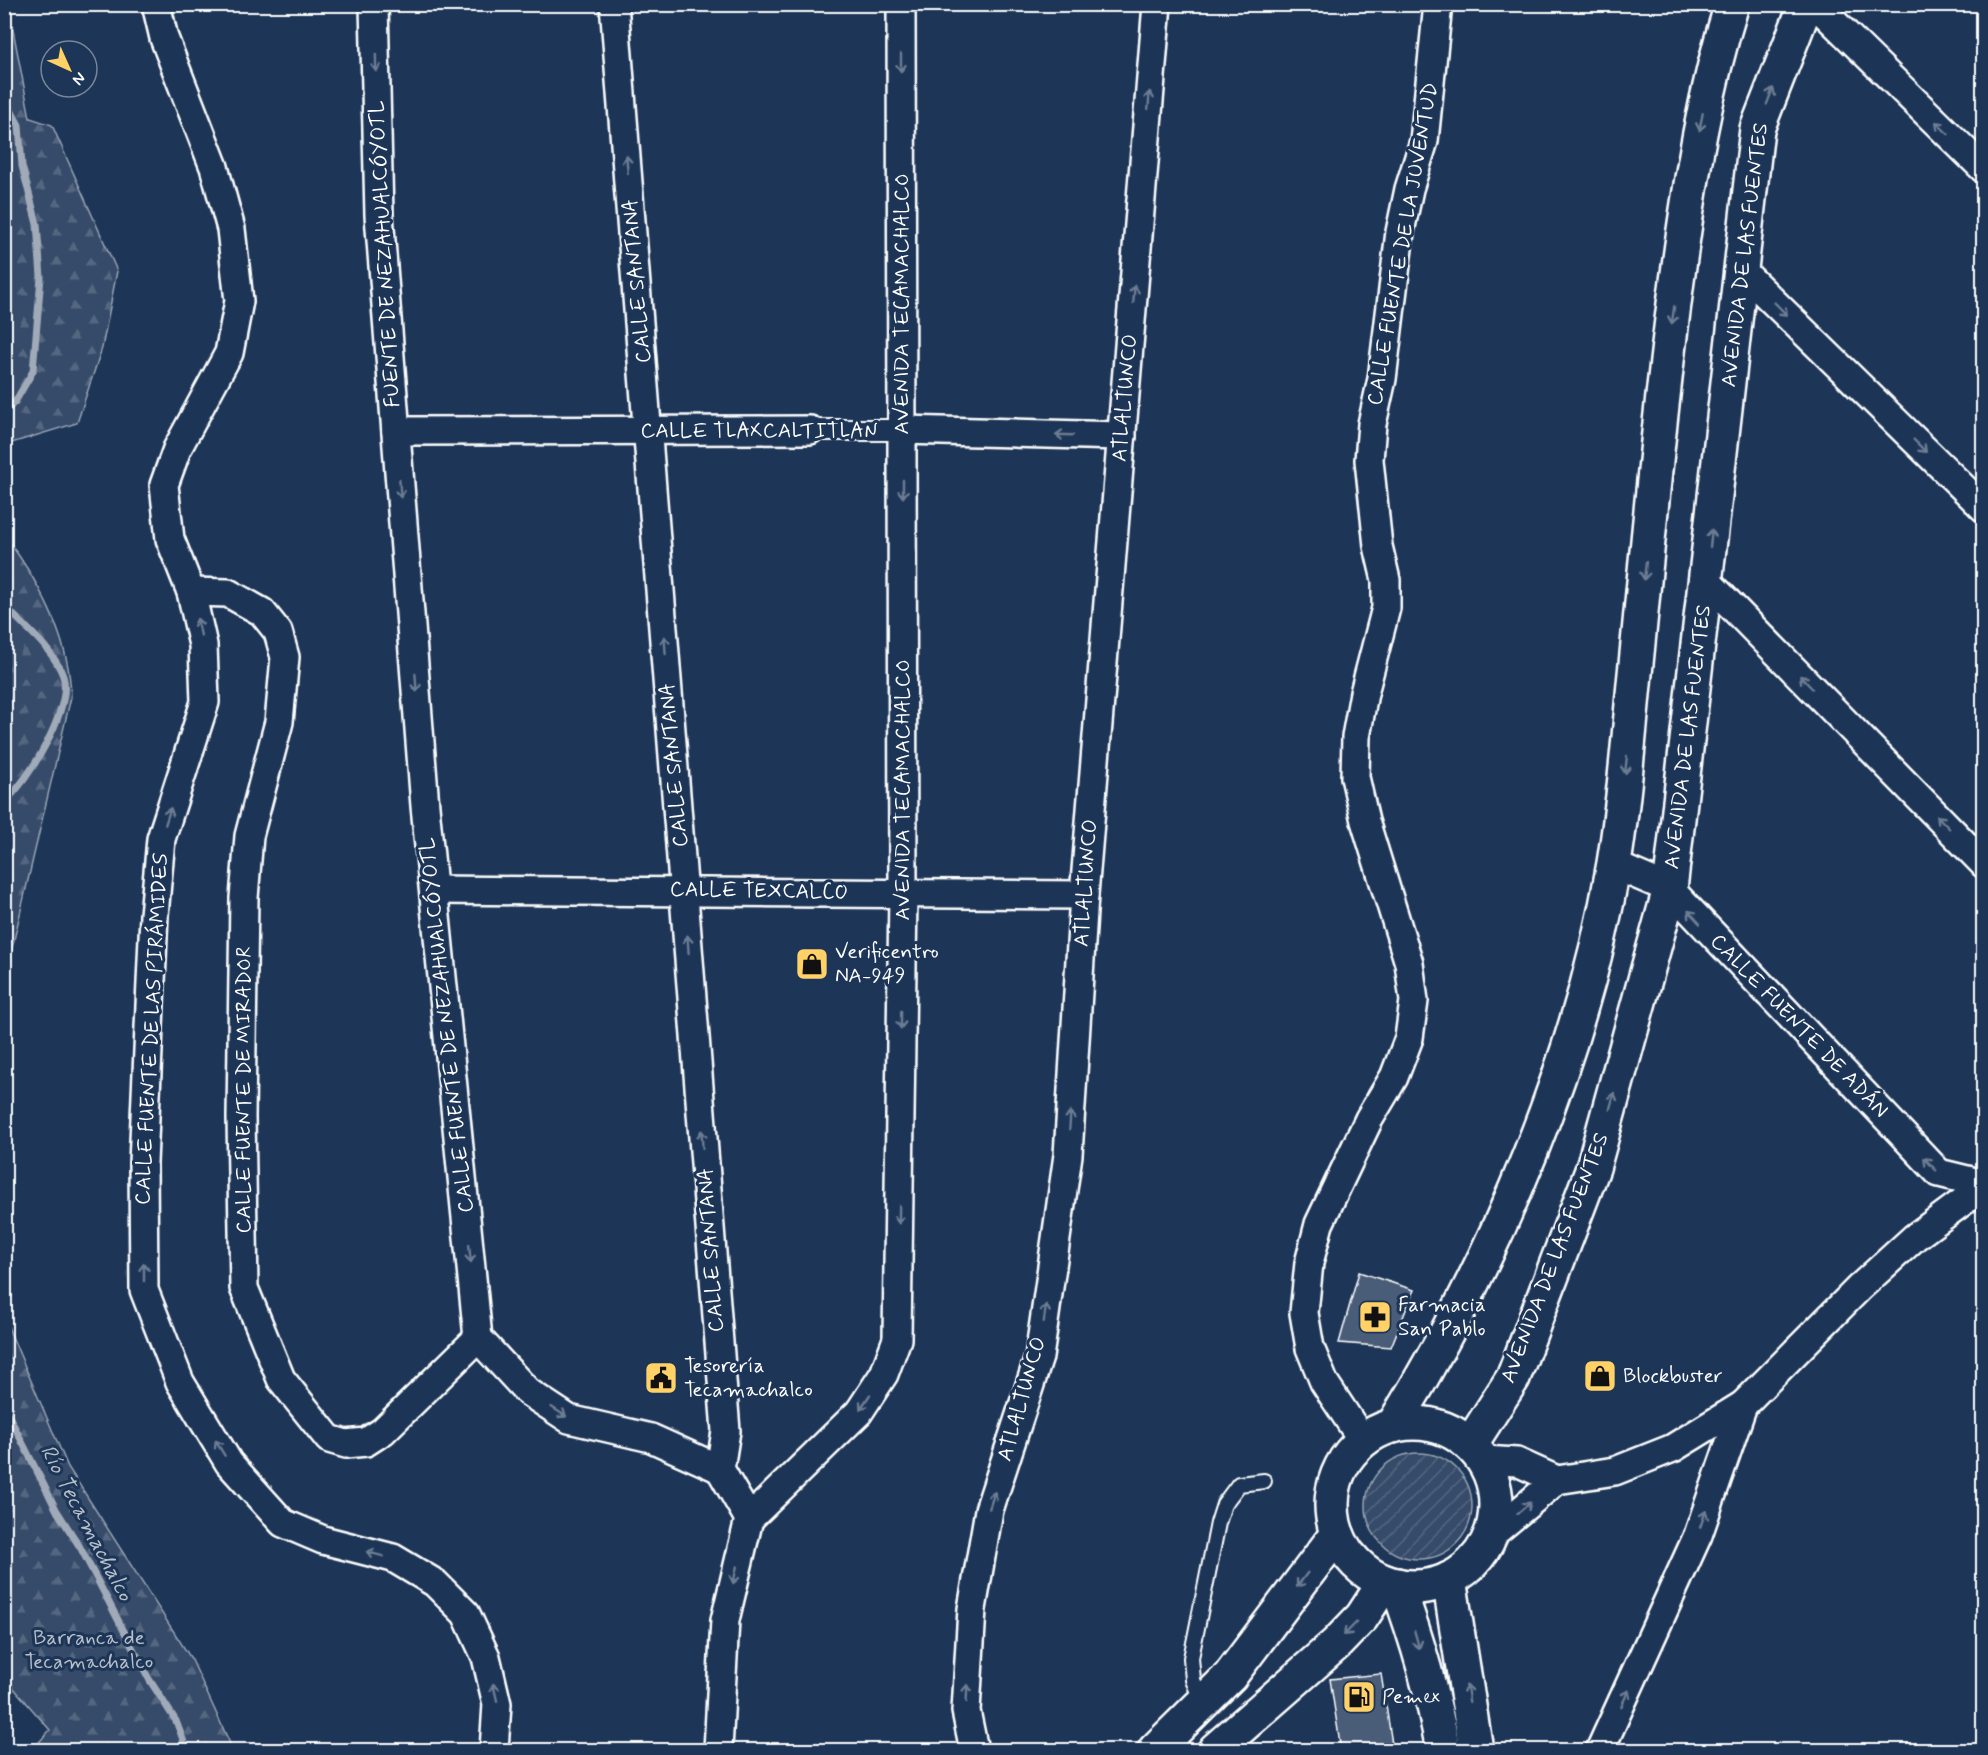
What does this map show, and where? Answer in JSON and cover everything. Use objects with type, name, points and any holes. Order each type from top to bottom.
[{"type":"main road","points":[[1393,1426],[1423,1377],[1469,1291],[1557,1083],[1583,998],[1614,866],[1666,362],[1689,196],[1702,115],[1732,4]]},
{"type":"main road","name":"AVENIDA DE LAS FUENTES","points":[[1477,1452],[1513,1378],[1593,1168],[1670,889],[1707,581],[1739,268],[1757,129],[1806,4]]},
{"type":"main road","points":[[1409,1423],[1434,1426],[1457,1435],[1477,1452],[1494,1484],[1496,1510],[1490,1536],[1474,1561],[1449,1579],[1423,1586],[1391,1584],[1356,1563],[1337,1534],[1332,1514],[1333,1493],[1338,1474],[1348,1456],[1363,1441],[1393,1426],[1409,1423]]},
{"type":"main road","points":[[1155,1750],[1230,1676],[1337,1534]]},
{"type":"main road","points":[[1449,1579],[1476,1750]]},
{"type":"main road","points":[[1215,1750],[1336,1644],[1391,1584]]},
{"type":"main road","points":[[1391,1584],[1413,1628],[1429,1683],[1443,1750]]},
{"type":"street","name":"CALLE FUENTE DE LAS PIRÁMIDES","points":[[156,4],[164,38],[214,167],[231,229],[238,301],[229,353],[177,449],[164,485],[170,539],[191,592],[203,645],[205,702],[161,839],[154,915],[143,1162],[144,1290],[180,1382],[229,1463],[283,1523],[323,1540],[393,1558],[435,1583],[466,1614],[486,1657],[497,1704],[494,1750]]},
{"type":"street","name":"FUENTE DE NEZAHUALCÓYOTL","points":[[374,4],[379,215],[396,430]]},
{"type":"street","name":"CALLE SANTANA","points":[[614,4],[726,1431],[720,1469]]},
{"type":"street","name":"AVENIDA TECAMACHALCO","points":[[748,1519],[859,1412],[884,1374],[897,1339],[903,893],[901,4]]},
{"type":"street","name":"ATLALTUNCO","points":[[974,1750],[966,1711],[972,1609],[989,1510],[1039,1358],[1068,1155],[1084,895],[1157,4]]},
{"type":"street","name":"CALLE FUENTE DE LA JUVENTUD","points":[[1363,1441],[1324,1382],[1310,1348],[1304,1312],[1309,1263],[1319,1224],[1369,1119],[1394,1077],[1409,1038],[1414,1001],[1409,963],[1365,822],[1355,777],[1356,737],[1364,693],[1386,608],[1386,580],[1378,546],[1369,460],[1372,424],[1382,379],[1400,232],[1409,189],[1424,141],[1438,4]]},
{"type":"street","points":[[1815,4],[1983,168]]},
{"type":"street","points":[[1739,268],[1983,508]]},
{"type":"street","name":"CALLE TLAXCALTITLAN","points":[[396,430],[649,432],[903,430],[1122,436]]},
{"type":"street","name":"CALLE FUENTE DE NEZAHUALCÓYOTL","points":[[396,430],[434,890],[478,1338]]},
{"type":"street","points":[[1707,581],[1983,864]]},
{"type":"street","name":"CALLE FUENTE DE MIRADOR","points":[[191,592],[228,593],[262,612],[278,632],[285,657],[279,722],[249,836],[244,898],[241,1117],[244,1288],[281,1379],[329,1439],[346,1444],[366,1442],[383,1431],[478,1338]]},
{"type":"street","name":"CALLE FUENTE DE ADÁN","points":[[1614,866],[1670,889],[1939,1173],[1983,1185]]},
{"type":"street","name":"CALLE TEXCALCO","points":[[434,890],[685,890],[1084,895]]},
{"type":"street","points":[[1490,1536],[1557,1480],[1615,1472],[1673,1448],[1743,1405],[1859,1288],[1915,1237],[1983,1185]]},
{"type":"street","points":[[478,1338],[528,1392],[569,1419],[651,1438],[720,1469],[748,1519],[725,1620],[718,1750]]},
{"type":"street","points":[[1600,1750],[1698,1535],[1743,1405]]},
{"type":"street","points":[[1477,1452],[1517,1462],[1557,1480]]},
{"type":"lane","points":[[1202,1704],[1193,1680],[1191,1658],[1218,1523],[1224,1504],[1239,1485],[1264,1480]]},
{"type":"green space","points":[[4,5],[24,5],[9,9],[30,118],[52,125],[117,271],[102,348],[77,423],[5,445]]},
{"type":"green space","points":[[5,536],[30,572],[59,633],[69,675],[71,697],[5,978]]},
{"type":"green space","name":"Barranca de Tecamachalco","points":[[5,1320],[68,1467],[192,1660],[233,1750],[32,1750],[50,1730],[5,1678]]},
{"type":"green space","points":[[1419,1453],[1439,1457],[1456,1469],[1468,1486],[1472,1506],[1468,1526],[1456,1543],[1439,1555],[1419,1559],[1399,1555],[1382,1543],[1370,1526],[1366,1506],[1370,1486],[1382,1469],[1399,1457]]},
{"type":"building","name":"Farmacia San Pablo","points":[[1359,1272],[1414,1290],[1391,1347],[1339,1343]]},
{"type":"building","name":"Pemex","points":[[1381,1674],[1393,1750],[1341,1750],[1330,1679]]},
{"type":"waterway","name":"Río Tecamachalco","points":[[4,97],[19,125],[22,166],[37,224],[41,277],[33,371],[15,402],[4,412]]},
{"type":"waterway","name":"Río Tecamachalco","points":[[4,605],[53,656],[63,676],[64,690],[61,706],[46,744],[25,779],[4,802]]},
{"type":"waterway","name":"Río Tecamachalco","points":[[4,1406],[57,1511],[80,1547],[149,1679],[176,1721],[187,1750]]},
{"type":"place","name":"Verificentro NA-949","points":[[812,964]]},
{"type":"place","name":"Farmacia San Pablo","points":[[1375,1317]]},
{"type":"place","name":"Blockbuster","points":[[1600,1376]]},
{"type":"place","name":"Tesorería Tecamachalco","points":[[661,1378]]},
{"type":"place","name":"Pemex","points":[[1359,1697]]}]
